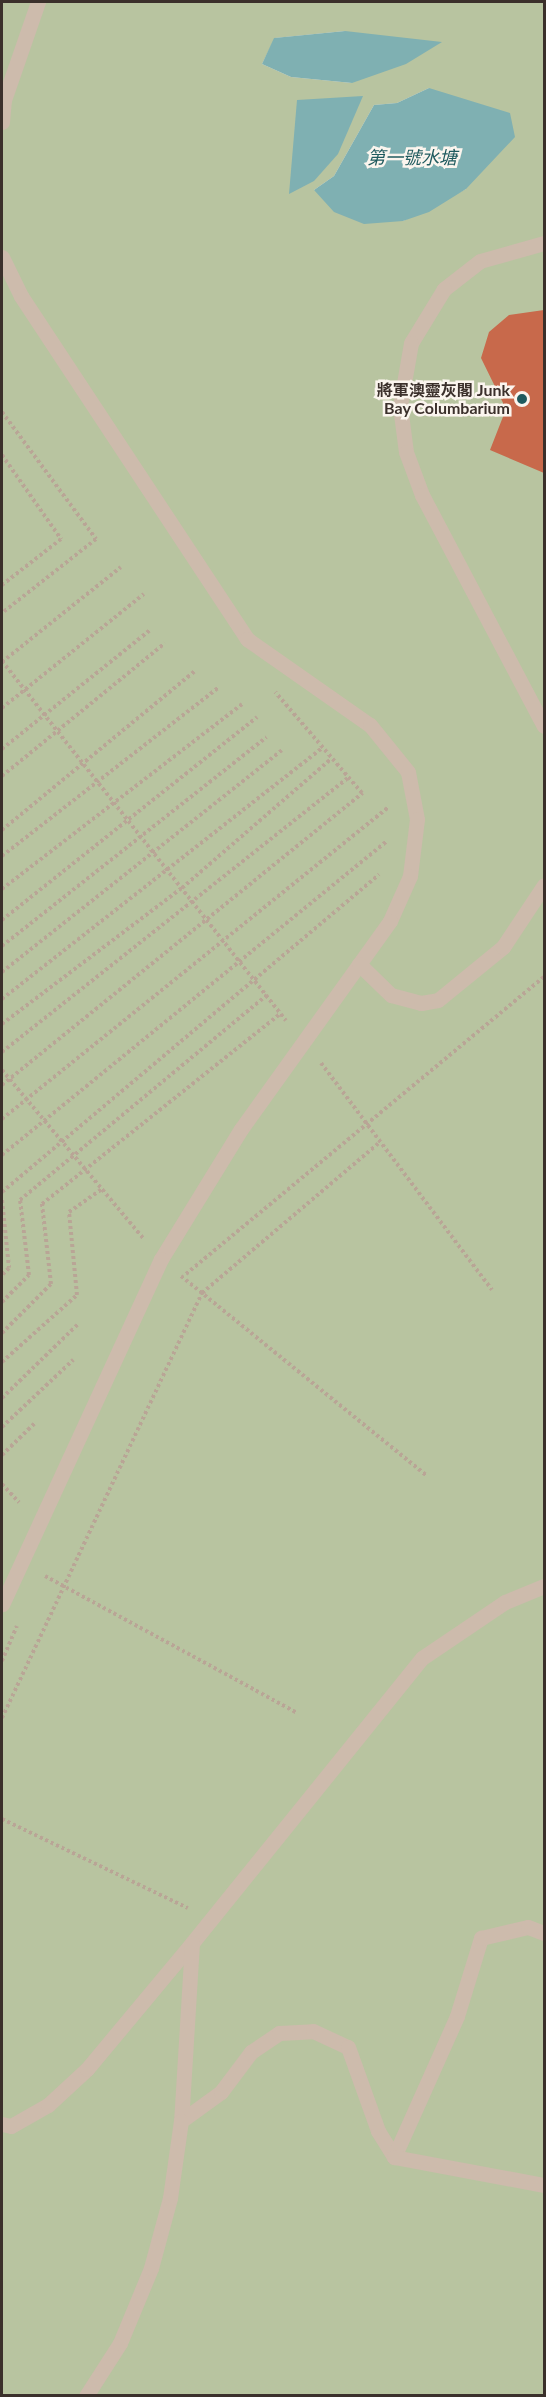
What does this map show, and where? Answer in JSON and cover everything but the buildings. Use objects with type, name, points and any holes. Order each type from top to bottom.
[{"type":"street","points":[[2,122],[4,100],[38,2]]},
{"type":"street","points":[[544,243],[480,261],[444,289],[411,343],[400,406],[406,452],[422,495],[544,726]]},
{"type":"street","points":[[2,257],[21,296],[247,639],[370,725],[408,772],[417,819],[411,876],[390,921],[303,1040],[161,1259],[2,1604]]},
{"type":"street","points":[[359,963],[392,995],[421,1003],[438,1000],[503,947],[544,885]]},
{"type":"street","points":[[2,2124],[10,2126],[48,2105],[87,2069],[422,1658],[505,1602],[544,1586]]},
{"type":"street","points":[[394,2157],[457,2016],[482,1938],[528,1927],[544,1933]]},
{"type":"street","points":[[86,2396],[120,2343],[151,2268],[170,2198],[181,2121],[192,1943]]},
{"type":"street","points":[[181,2121],[221,2092],[251,2052],[279,2033],[313,2031],[348,2047],[378,2131],[394,2157],[544,2185]]},
{"type":"path","points":[[2,412],[96,539],[2,613]]},
{"type":"path","points":[[2,454],[61,539],[2,585]]},
{"type":"path","points":[[121,567],[2,661],[303,1040],[492,1290]]},
{"type":"path","points":[[2,708],[144,594]]},
{"type":"path","points":[[2,749],[46,717],[151,629]]},
{"type":"path","points":[[2,776],[165,643]]},
{"type":"path","points":[[2,830],[196,669]]},
{"type":"path","points":[[2,856],[219,687]]},
{"type":"path","points":[[2,1085],[362,793],[274,695]]},
{"type":"path","points":[[2,889],[113,801],[242,704]]},
{"type":"path","points":[[2,920],[257,717]]},
{"type":"path","points":[[2,946],[267,736]]},
{"type":"path","points":[[2,999],[322,748]]},
{"type":"path","points":[[2,972],[282,750]]},
{"type":"path","points":[[2,1024],[182,888],[331,759]]},
{"type":"path","points":[[2,1052],[194,903],[348,778]]},
{"type":"path","points":[[2,1119],[222,939],[393,804]]},
{"type":"path","points":[[2,1155],[241,963],[392,837]]},
{"type":"path","points":[[2,1192],[380,873]]},
{"type":"path","points":[[177,1287],[183,1277],[544,977]]},
{"type":"path","points":[[2,1302],[29,1275],[20,1200],[267,994]]},
{"type":"path","points":[[2,1333],[51,1284],[42,1204],[281,1012]]},
{"type":"path","points":[[2,1070],[161,1259],[427,1476]]},
{"type":"path","points":[[2,1718],[62,1585],[202,1293],[380,1142]]},
{"type":"path","points":[[2,1362],[77,1295],[69,1212],[102,1189]]},
{"type":"path","points":[[2,1200],[9,1268],[2,1275]]},
{"type":"path","points":[[2,1398],[78,1324]]},
{"type":"path","points":[[2,1427],[73,1360]]},
{"type":"path","points":[[2,1455],[36,1422]]},
{"type":"path","points":[[19,1563],[297,1713]]},
{"type":"path","points":[[37,1584],[47,1563]]},
{"type":"path","points":[[2,1661],[19,1622]]},
{"type":"path","points":[[2,1819],[189,1909]]},
{"type":"green space","points":[[2,2],[544,2],[544,2395],[2,2395]],"holes":[[[345,31],[352,83],[291,77],[262,64],[275,38]],[[429,88],[466,189],[403,221],[314,190],[334,176],[374,105],[397,103]]]},
{"type":"water","points":[[345,31],[442,42],[406,64],[352,83],[291,77],[262,64],[274,38]]},
{"type":"water","name":"第一號水塘","points":[[429,88],[510,113],[515,137],[466,189],[429,212],[403,221],[364,224],[334,212],[314,190],[334,176],[374,105],[397,103]]},
{"type":"water","name":"第一號水塘","points":[[363,96],[338,154],[314,181],[289,194],[297,100]]},
{"type":"place","name":"將軍澳靈灰閣 Junk Bay Columbarium","points":[[522,399]]}]
